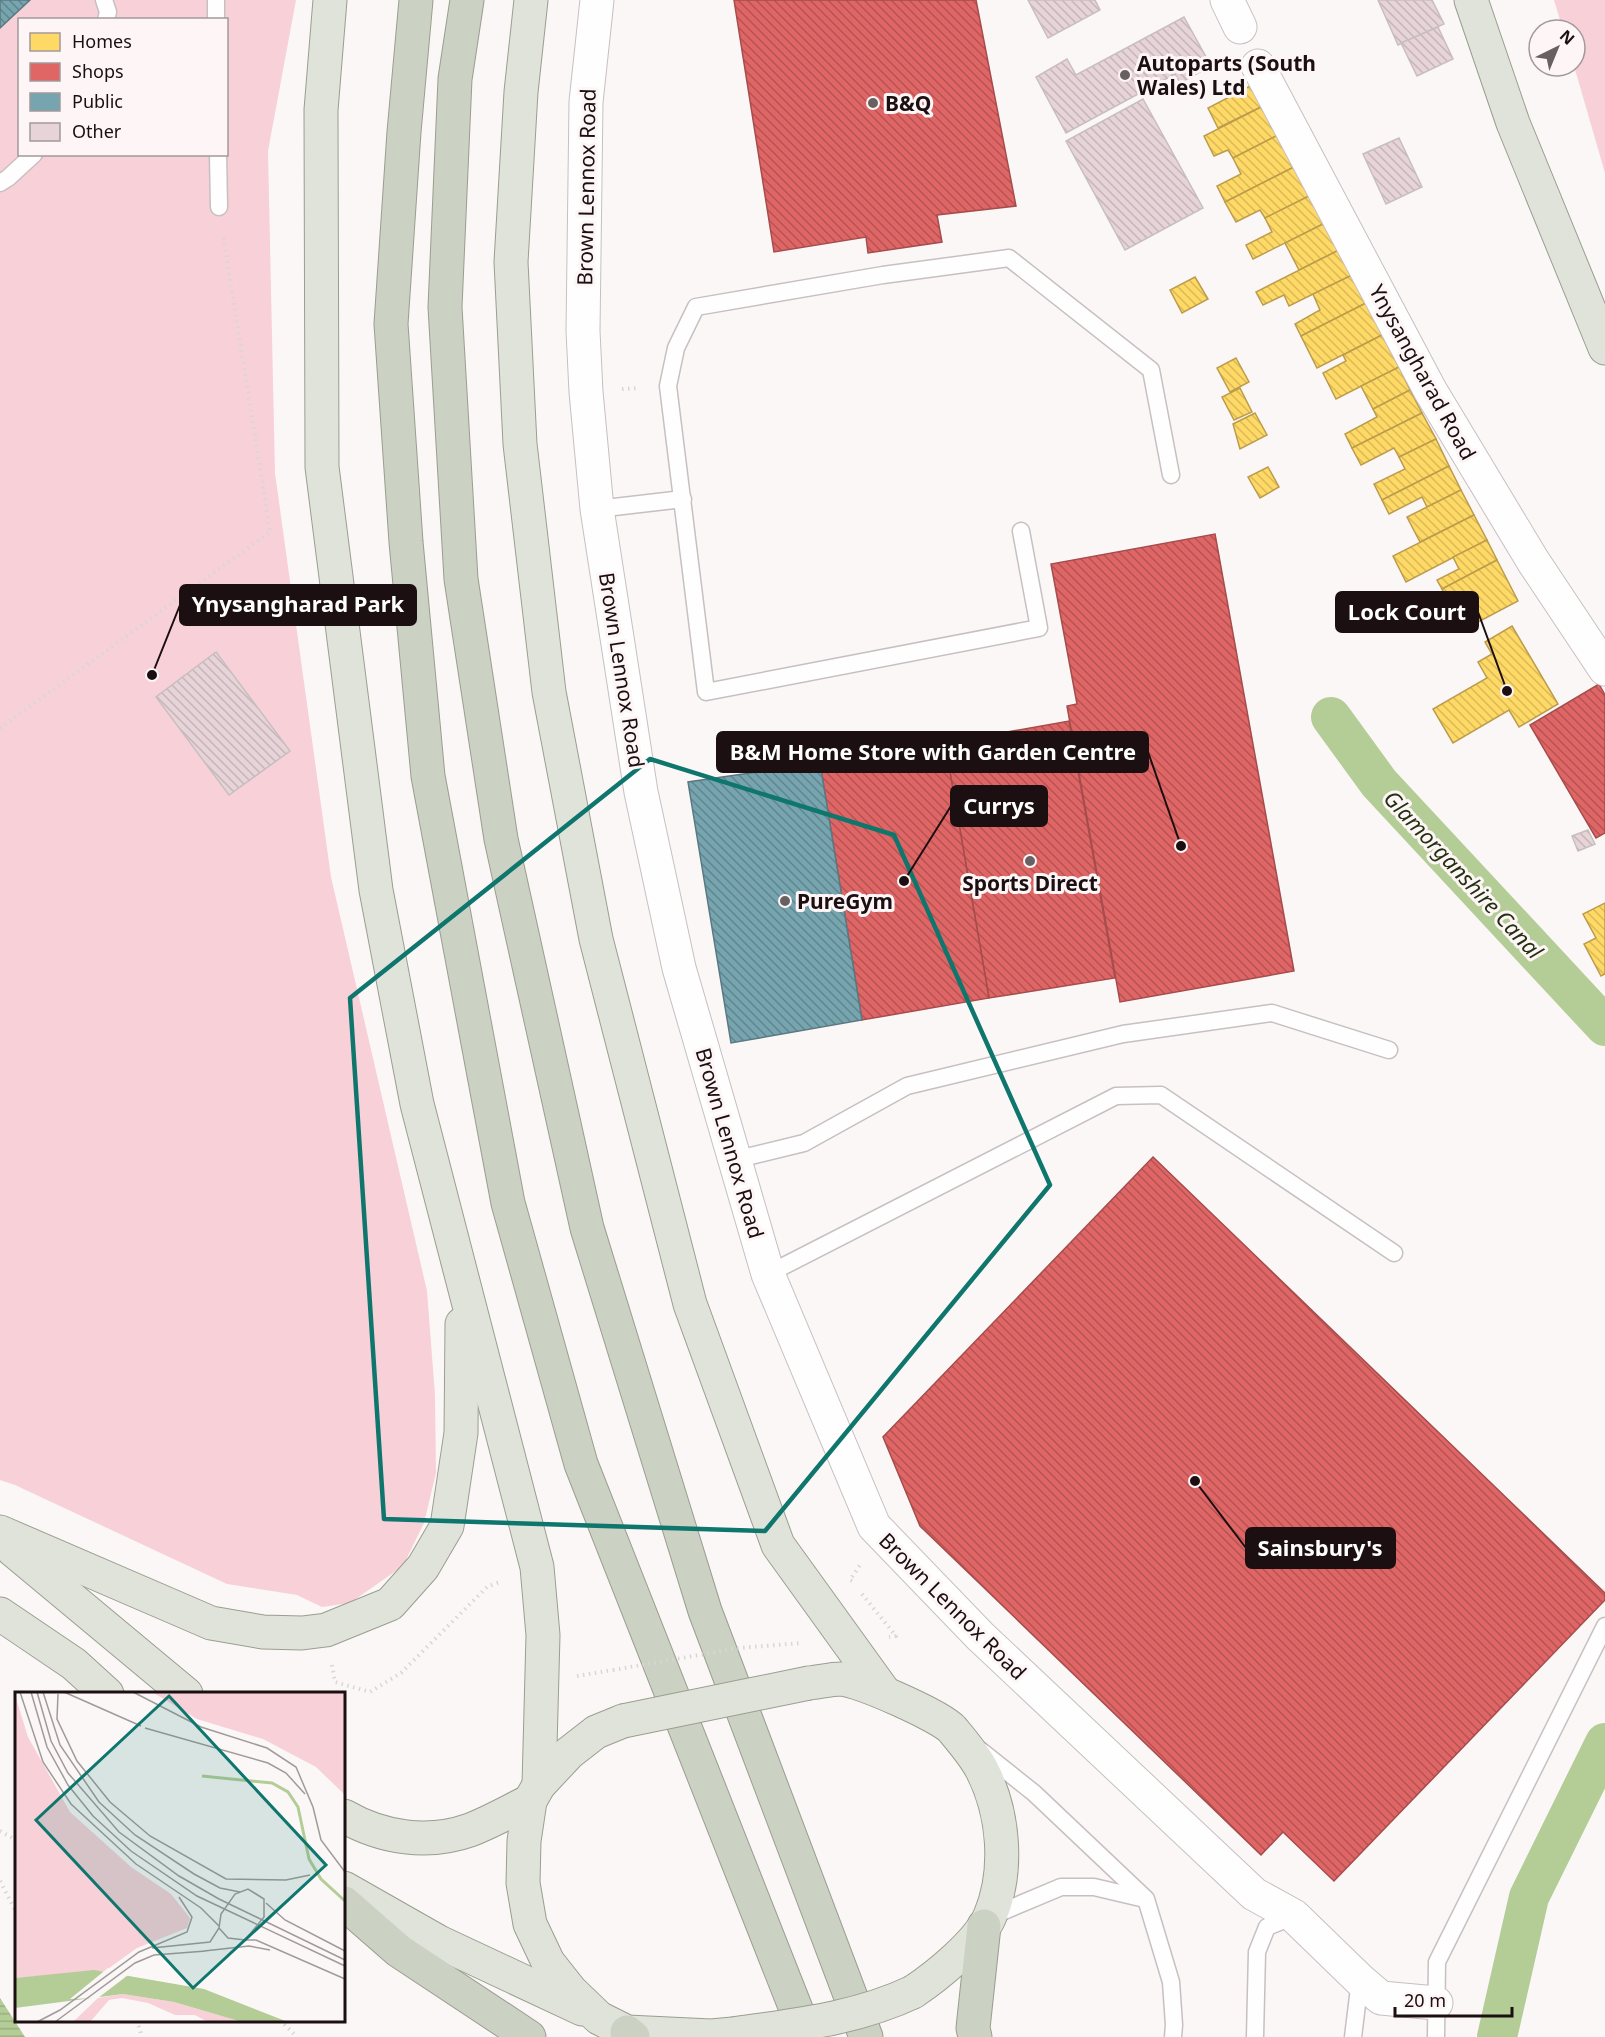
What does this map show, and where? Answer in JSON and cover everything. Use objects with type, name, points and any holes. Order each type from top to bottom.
[{"type":"highway","points":[[416,0],[404,132],[391,324],[406,542],[428,776],[506,1191],[580,1464],[807,2037]]},
{"type":"highway","points":[[467,0],[455,79],[445,307],[461,579],[501,839],[587,1228],[705,1611],[867,2037]]},
{"type":"highway","points":[[345,1904],[399,1951],[529,2037]]},
{"type":"highway","points":[[975,2037],[973,2028],[987,1921]]},
{"type":"main road","points":[[330,0],[321,110],[322,467],[376,890],[417,1104],[537,1568],[543,1635],[535,1793],[524,1841],[523,1883],[530,1924],[548,1962],[571,1991],[620,2029]]},
{"type":"main road","points":[[531,0],[521,92],[512,262],[520,444],[549,692],[596,939],[690,1304],[778,1545],[884,1692]]},
{"type":"main road","points":[[1471,0],[1513,123],[1605,348]]},
{"type":"main road","points":[[0,1532],[211,1623],[263,1632],[302,1633],[326,1630],[390,1604],[423,1567],[447,1526],[461,1433],[463,1278]]},
{"type":"main road","points":[[0,1539],[184,1692]]},
{"type":"main road","points":[[0,1614],[74,1664],[105,1692]]},
{"type":"main road","points":[[345,1816],[392,1836],[430,1839],[470,1830],[535,1793],[569,1753],[596,1732],[623,1721],[809,1683],[842,1679],[884,1692],[951,1727],[982,1769],[997,1809],[1003,1854],[999,1887],[987,1921],[959,1955],[935,1977],[913,1992],[885,2005],[845,2016],[711,2036],[620,2029],[439,1942],[345,1889]]},
{"type":"street","name":"Brown Lennox Road","points":[[597,0],[586,102],[583,331],[597,509],[617,650],[641,792],[679,968],[768,1274],[874,1526],[980,1636],[1254,1894],[1294,1916],[1381,1998],[1436,2003]]},
{"type":"street","name":"Ynysangharad Road","points":[[1258,66],[1430,390],[1533,561],[1605,669]]},
{"type":"lane","points":[[104,0],[108,12],[106,18]]},
{"type":"lane","points":[[216,0],[216,18]]},
{"type":"lane","points":[[0,183],[32,156]]},
{"type":"lane","points":[[218,156],[219,207]]},
{"type":"lane","points":[[1021,531],[1039,628],[706,692],[668,386],[676,348],[696,307],[883,275],[1009,258],[1151,370],[1170,475]]},
{"type":"lane","points":[[597,509],[682,499]]},
{"type":"lane","points":[[734,1160],[804,1143],[907,1086],[1123,1034],[1272,1013],[1389,1050]]},
{"type":"lane","points":[[768,1274],[1116,1096],[1161,1095],[1394,1252]]},
{"type":"lane","points":[[1436,2037],[1437,1962],[1605,1626]]},
{"type":"lane","points":[[951,1727],[1034,1793],[1146,1899],[1171,1982],[1173,2037]]},
{"type":"lane","points":[[987,1921],[1061,1887],[1094,1887],[1146,1899]]},
{"type":"lane","points":[[1254,2037],[1257,1953],[1267,1927],[1294,1916]]},
{"type":"lane","points":[[1353,2037],[1360,1980]]},
{"type":"path","points":[[0,728],[270,532],[219,207]]},
{"type":"path","points":[[586,392],[668,386]]},
{"type":"path","points":[[614,1670],[739,1648],[896,1636],[850,1580],[864,1559]]},
{"type":"path","points":[[0,1831],[15,1839]]},
{"type":"path","points":[[0,1881],[15,1910]]},
{"type":"path","points":[[138,2022],[142,2037]]},
{"type":"path","points":[[282,2022],[297,2037]]},
{"type":"highlighted area","points":[[650,759],[894,835],[1050,1185],[765,1531],[384,1519],[350,998]]},
{"type":"shaded area","points":[[0,0],[296,0],[268,151],[275,473],[331,877],[427,1291],[435,1395],[436,1473],[424,1523],[403,1566],[350,1603],[322,1607],[297,1595],[227,1584],[0,1480]]},
{"type":"shaded area","points":[[1554,0],[1605,0],[1605,173],[1577,78],[1587,78],[1587,18],[1559,18]]},
{"type":"shaded area","points":[[0,1998],[25,2037],[0,2037]]},
{"type":"building: Homes","points":[[1254,84],[1265,105],[1218,128],[1208,108]]},
{"type":"building: Homes","points":[[1265,105],[1280,134],[1233,158],[1228,150],[1214,156],[1204,136]]},
{"type":"building: Homes","points":[[1280,134],[1296,166],[1225,202],[1217,186],[1241,174],[1233,158]]},
{"type":"building: Homes","points":[[1296,166],[1311,195],[1265,218],[1260,210],[1236,222],[1225,202]]},
{"type":"building: Homes","points":[[1311,195],[1325,223],[1253,259],[1246,245],[1272,232],[1265,218]]},
{"type":"building: Homes","points":[[1325,223],[1339,250],[1299,270],[1285,243]]},
{"type":"building: Homes","points":[[1339,250],[1352,275],[1289,306],[1284,295],[1263,305],[1256,292]]},
{"type":"building: Homes","points":[[1352,275],[1366,303],[1301,336],[1295,324],[1320,310],[1313,294]]},
{"type":"building: Homes","points":[[1195,277],[1208,299],[1182,313],[1170,290]]},
{"type":"building: Homes","points":[[1366,303],[1382,335],[1317,368],[1301,336]]},
{"type":"building: Homes","points":[[1382,335],[1399,367],[1336,399],[1323,373],[1346,361],[1343,355]]},
{"type":"building: Homes","points":[[1236,358],[1249,382],[1230,392],[1217,368]]},
{"type":"building: Homes","points":[[1399,367],[1410,390],[1373,409],[1361,386]]},
{"type":"building: Homes","points":[[1240,388],[1252,412],[1234,420],[1222,397]]},
{"type":"building: Homes","points":[[1410,390],[1422,413],[1352,448],[1345,434],[1377,417],[1373,409]]},
{"type":"building: Homes","points":[[1255,413],[1267,435],[1240,449],[1233,424]]},
{"type":"building: Homes","points":[[1422,413],[1436,439],[1399,457],[1394,448],[1361,465],[1352,448]]},
{"type":"building: Homes","points":[[1436,439],[1449,466],[1382,500],[1374,484],[1405,469],[1399,457]]},
{"type":"building: Homes","points":[[1449,466],[1461,490],[1427,507],[1422,497],[1389,514],[1382,500]]},
{"type":"building: Homes","points":[[1268,467],[1279,487],[1260,498],[1248,477]]},
{"type":"building: Homes","points":[[1461,490],[1474,515],[1420,542],[1407,517]]},
{"type":"building: Homes","points":[[1474,515],[1487,540],[1406,582],[1393,556]]},
{"type":"building: Homes","points":[[1487,540],[1497,560],[1442,589],[1437,580],[1459,569],[1453,557]]},
{"type":"building: Homes","points":[[1497,560],[1518,601],[1463,630],[1442,589]]},
{"type":"building: Homes","points":[[1512,626],[1558,704],[1519,727],[1509,710],[1453,743],[1433,709],[1487,678],[1478,662],[1492,654],[1485,642]]},
{"type":"building: Homes","points":[[1605,903],[1605,974],[1601,976],[1584,944],[1596,938],[1583,914]]},
{"type":"building: Shops","name":"B&Q","points":[[734,0],[976,0],[1016,206],[937,215],[942,242],[868,253],[866,237],[774,252]]},
{"type":"building: Shops","points":[[1215,534],[1294,971],[1120,1002],[1067,706],[1077,704],[1051,564]]},
{"type":"building: Shops","points":[[1599,684],[1605,695],[1605,833],[1596,838],[1530,725]]},
{"type":"building: Shops","name":"Sports Direct","points":[[1069,721],[1115,978],[989,998],[945,743]]},
{"type":"building: Shops","points":[[945,743],[989,998],[862,1020],[820,763]]},
{"type":"building: Shops","points":[[1153,1157],[1605,1593],[1605,1600],[1334,1881],[1283,1832],[1261,1855],[920,1526],[883,1437]]},
{"type":"building: Public","points":[[0,0],[30,0],[0,28]]},
{"type":"building: Public","points":[[820,763],[862,1020],[731,1043],[688,782]]},
{"type":"building: Other","points":[[1028,0],[1095,0],[1100,10],[1048,38]]},
{"type":"building: Other","points":[[1378,0],[1432,0],[1444,24],[1398,45]]},
{"type":"building: Other","name":"Autoparts (South Wales) Ltd","points":[[1184,17],[1211,66],[1180,83],[1175,74],[1066,133],[1036,77],[1067,59],[1076,75]]},
{"type":"building: Other","points":[[1438,27],[1453,59],[1417,76],[1401,43]]},
{"type":"building: Other","points":[[1143,99],[1203,208],[1125,250],[1066,141]]},
{"type":"building: Other","points":[[1399,138],[1422,187],[1386,204],[1363,154]]},
{"type":"building: Other","points":[[216,652],[290,751],[229,795],[156,697]]},
{"type":"building: Other","points":[[1588,830],[1595,844],[1578,851],[1572,836]]},
{"type":"waterway","name":"Glamorganshire Canal","points":[[1331,717],[1379,783],[1605,1026]]},
{"type":"waterway","name":"Glamorganshire Canal","points":[[1497,2037],[1529,1897],[1605,1743]]},
{"type":"place","name":"Autoparts (South Wales) Ltd","points":[[1125,75]]},
{"type":"place","name":"B&Q","points":[[873,103]]},
{"type":"place","name":"Ynysangharad Park","points":[[152,675]]},
{"type":"place","name":"Lock Court","points":[[1507,691]]},
{"type":"place","name":"B&M Home Store with Garden Centre","points":[[1181,846]]},
{"type":"place","name":"Sports Direct","points":[[1030,861]]},
{"type":"place","name":"Currys","points":[[904,881]]},
{"type":"place","name":"PureGym","points":[[785,901]]},
{"type":"place","name":"Sainsbury's","points":[[1195,1481]]}]
